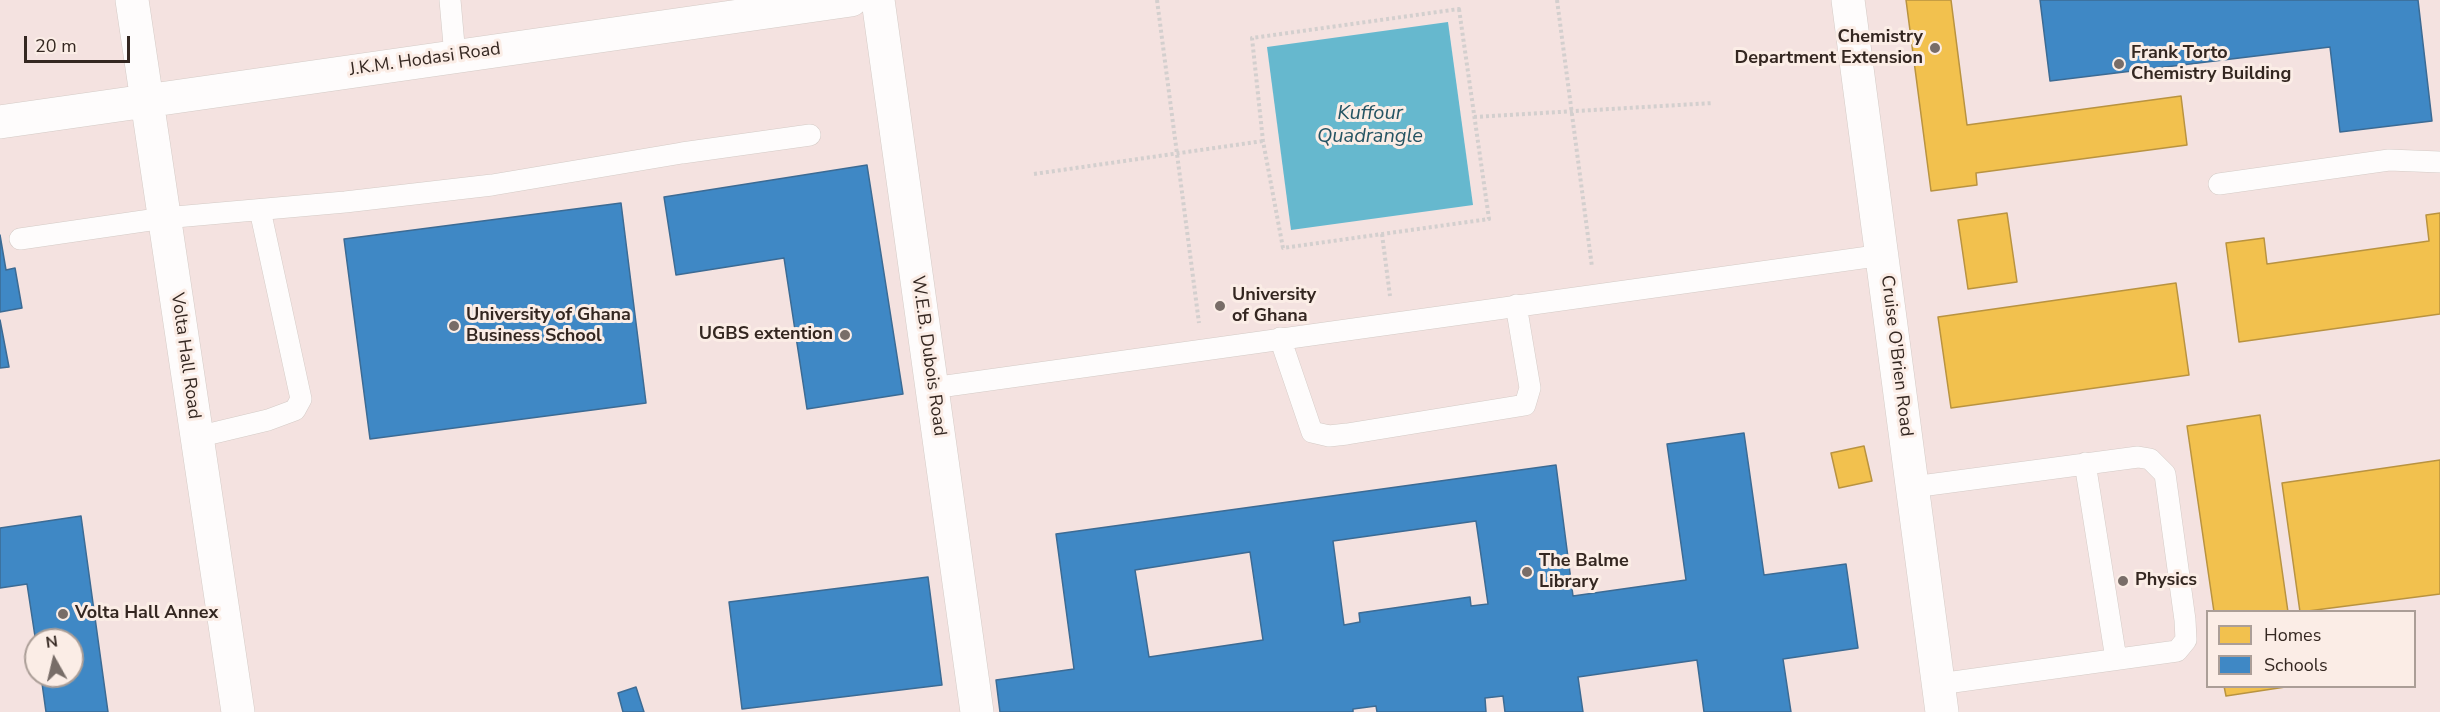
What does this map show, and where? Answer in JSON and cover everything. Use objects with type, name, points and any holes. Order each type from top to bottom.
[{"type":"street","name":"Volta Hall Road","points":[[132,0],[238,712]]},
{"type":"street","name":"J.K.M. Hodasi Road","points":[[0,122],[851,0]]},
{"type":"street","name":"W.E.B. Dubois Road","points":[[878,0],[977,712]]},
{"type":"street","name":"Cruise O'Brien Road","points":[[1848,0],[1940,698]]},
{"type":"lane","points":[[450,0],[455,56]]},
{"type":"lane","points":[[20,239],[164,218],[492,185],[682,153],[810,135]]},
{"type":"lane","points":[[2219,184],[2389,160],[2440,162]]},
{"type":"lane","points":[[197,437],[268,420],[295,410],[301,399],[260,210]]},
{"type":"lane","points":[[932,388],[1203,348],[1883,255]]},
{"type":"lane","points":[[1280,338],[1312,432],[1329,436],[1347,434],[1525,405],[1530,388],[1516,305]]},
{"type":"lane","points":[[1912,487],[2138,457],[2150,459],[2165,474],[2186,640],[2177,651],[2115,659],[1940,698]]},
{"type":"lane","points":[[2085,463],[2115,659]]},
{"type":"path","points":[[1157,0],[1203,348]]},
{"type":"path","points":[[1557,0],[1596,294]]},
{"type":"path","points":[[1459,9],[1474,117],[1489,219],[1283,248],[1263,141],[1252,38],[1459,9]]},
{"type":"path","points":[[1474,117],[1713,103]]},
{"type":"path","points":[[1034,174],[1263,141]]},
{"type":"path","points":[[1382,234],[1394,322]]},
{"type":"shaded area","name":"University of Ghana","points":[[0,0],[2440,0],[2440,712],[0,712]]},
{"type":"water","name":"Kuffour Quadrangle","points":[[1448,22],[1473,205],[1291,230],[1267,47]]},
{"type":"building: Homes","name":"Chemistry Department Extension","points":[[1906,0],[1951,0],[1967,125],[2181,96],[2187,145],[1976,173],[1977,185],[1931,191]]},
{"type":"building: Homes","points":[[2007,213],[2017,282],[1968,289],[1958,220]]},
{"type":"building: Homes","points":[[2440,213],[2440,314],[2239,342],[2226,243],[2264,238],[2267,264],[2429,241],[2426,215]]},
{"type":"building: Homes","points":[[2176,283],[2189,375],[1951,408],[1938,317]]},
{"type":"building: Homes","points":[[2260,415],[2288,610],[2214,610],[2187,426]]},
{"type":"building: Homes","points":[[1864,446],[1872,481],[1839,488],[1831,453]]},
{"type":"building: Homes","points":[[2440,460],[2440,594],[2300,610],[2282,483]]},
{"type":"building: Homes","points":[[2224,688],[2279,688],[2226,696]]},
{"type":"building: Schools","name":"Frank Torto Chemistry Building","points":[[2040,0],[2418,0],[2432,121],[2340,132],[2330,47],[2050,81]]},
{"type":"building: Schools","name":"UGBS extention","points":[[867,165],[903,394],[807,409],[784,258],[676,275],[664,197]]},
{"type":"building: Schools","points":[[621,203],[646,403],[370,439],[344,239]]},
{"type":"building: Schools","points":[[0,235],[6,270],[15,268],[22,308],[0,312]]},
{"type":"building: Schools","points":[[0,320],[9,367],[0,368]]},
{"type":"building: Schools","name":"The Balme Library","points":[[1744,433],[1764,575],[1846,564],[1858,648],[1783,659],[1791,712],[1704,712],[1697,660],[1578,677],[1583,712],[1505,712],[1503,696],[1485,698],[1486,712],[1377,712],[1376,706],[1353,709],[1353,712],[1000,712],[996,680],[1074,669],[1056,534],[1556,465],[1573,596],[1686,580],[1667,444]],"holes":[[[1476,521],[1488,604],[1471,606],[1470,597],[1359,613],[1360,622],[1344,625],[1333,541]],[[1250,552],[1263,640],[1149,657],[1135,570]]]},
{"type":"building: Schools","name":"Volta Hall Annex","points":[[81,516],[108,712],[46,712],[43,688],[84,688],[84,628],[34,628],[27,584],[0,588],[0,528]]},
{"type":"building: Schools","points":[[928,577],[942,685],[742,709],[729,602]]},
{"type":"building: Schools","points":[[636,687],[644,712],[623,712],[618,693]]},
{"type":"place","name":"Chemistry Department Extension","points":[[1935,48]]},
{"type":"place","name":"Frank Torto Chemistry Building","points":[[2119,64]]},
{"type":"place","name":"University of Ghana","points":[[1220,306]]},
{"type":"place","name":"University of Ghana Business School","points":[[454,326]]},
{"type":"place","name":"UGBS extention","points":[[845,335]]},
{"type":"place","name":"The Balme Library","points":[[1527,572]]},
{"type":"place","name":"Physics","points":[[2123,581]]},
{"type":"place","name":"Volta Hall Annex","points":[[63,614]]}]
